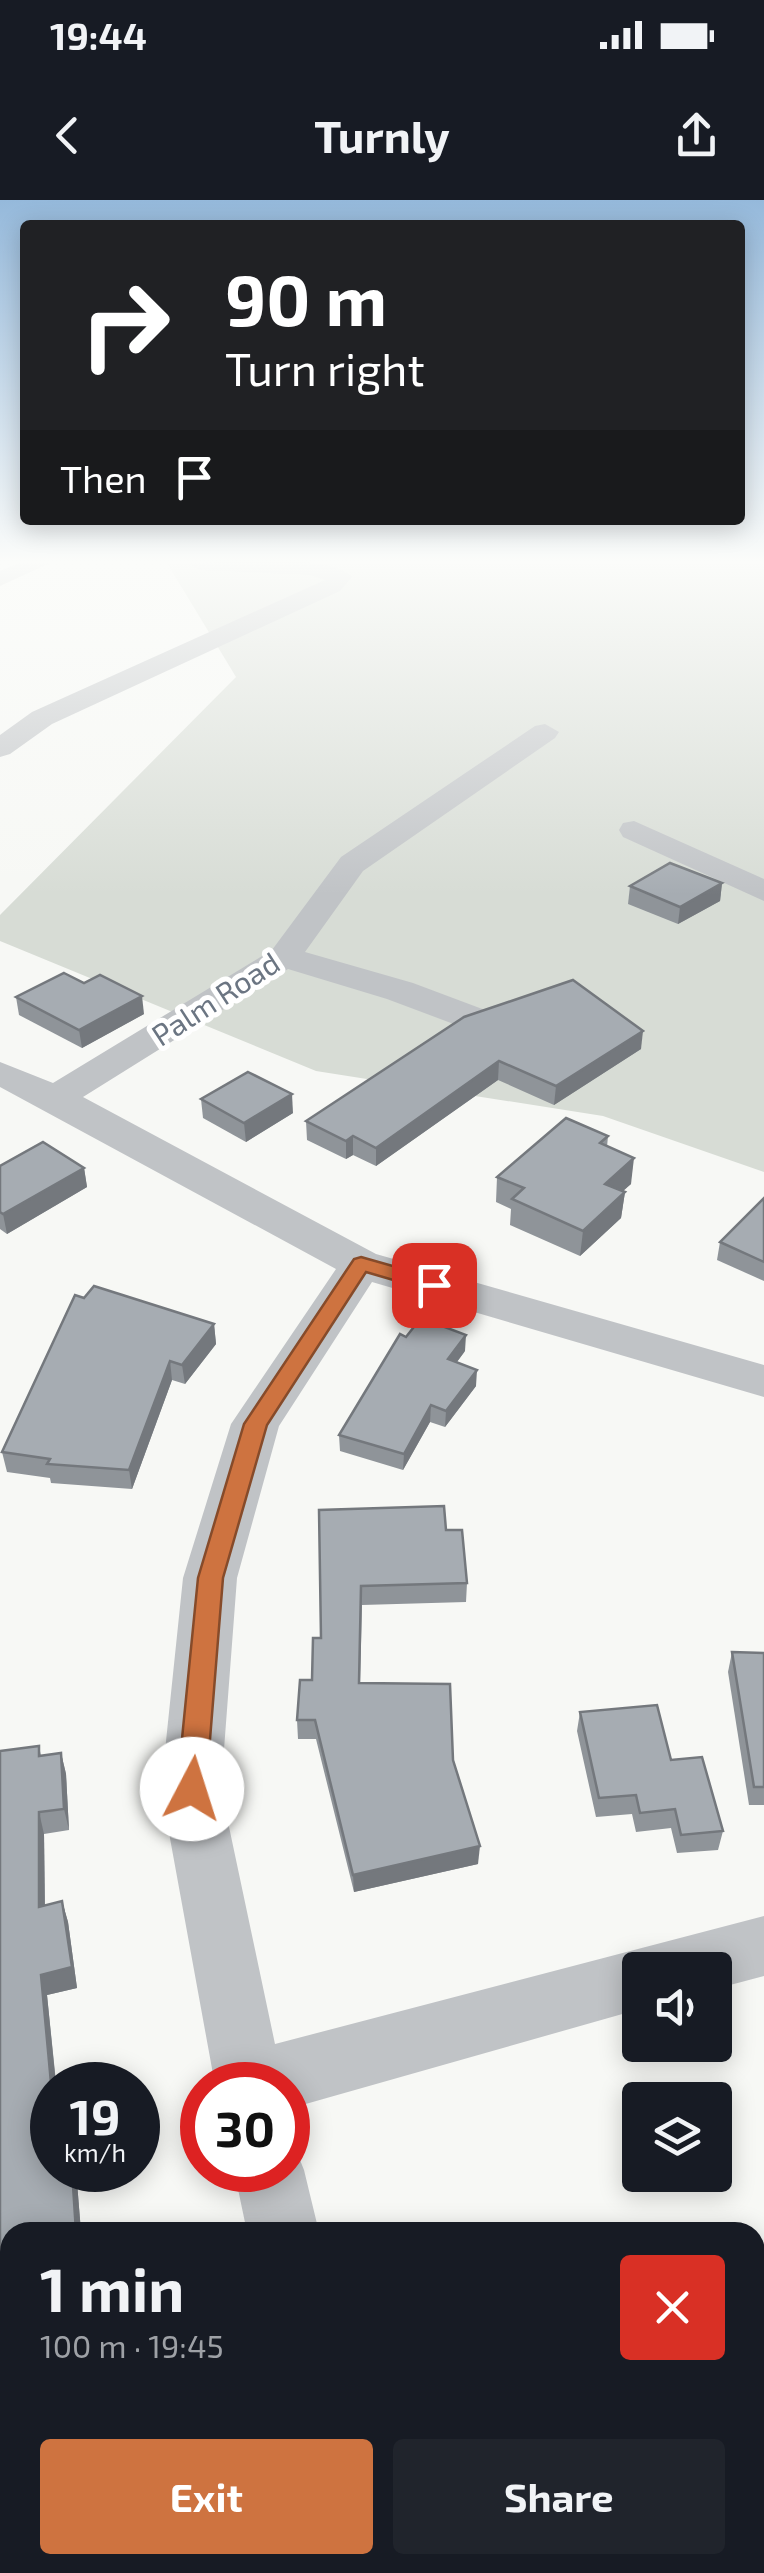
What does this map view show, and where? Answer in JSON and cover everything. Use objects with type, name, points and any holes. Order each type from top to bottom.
[{"type":"street","points":[[0,748],[42,718],[140,674]]},
{"type":"street","name":"Palm Road","points":[[55,1098],[284,957],[352,864],[545,732]]},
{"type":"street","points":[[634,830],[764,890]]},
{"type":"street","points":[[284,957],[400,991],[472,1018]]},
{"type":"street","points":[[0,1074],[55,1098],[361,1264],[764,1381]]},
{"type":"street","points":[[245,2062],[192,1789],[210,1578],[255,1424],[361,1264]]},
{"type":"street","points":[[732,1954],[764,1946]]},
{"type":"street","points":[[310,2069],[622,1983]]},
{"type":"street","points":[[273,2192],[281,2222]]},
{"type":"shaded area","points":[[234,674],[764,674],[764,1172],[603,1116],[316,1071],[0,941],[0,915],[236,677]]},
{"type":"building","points":[[670,863],[722,883],[680,907],[630,886]]},
{"type":"building","points":[[64,973],[84,983],[100,975],[142,996],[79,1030],[16,997]]},
{"type":"building","points":[[573,980],[643,1031],[556,1086],[499,1061],[376,1148],[353,1136],[346,1141],[306,1121],[464,1017]]},
{"type":"building","points":[[248,1072],[292,1094],[244,1123],[201,1099]]},
{"type":"building","points":[[566,1118],[608,1136],[600,1143],[634,1158],[605,1184],[625,1192],[583,1231],[512,1199],[524,1188],[497,1177]]},
{"type":"building","points":[[43,1142],[84,1168],[3,1214],[0,1166]]},
{"type":"building","points":[[764,1198],[764,1262],[720,1242]]},
{"type":"building","points":[[94,1286],[214,1324],[182,1365],[170,1361],[129,1470],[47,1464],[50,1459],[2,1452],[75,1295],[84,1298]]},
{"type":"building","points":[[421,1318],[466,1335],[448,1359],[477,1370],[446,1411],[431,1405],[404,1454],[339,1435],[400,1334],[406,1337]]},
{"type":"building","points":[[444,1506],[446,1530],[462,1530],[467,1583],[361,1586],[359,1683],[450,1684],[453,1760],[480,1846],[353,1875],[315,1720],[297,1720],[300,1680],[312,1680],[313,1638],[321,1638],[319,1510]]},
{"type":"building","points":[[732,1652],[764,1653],[764,1787],[754,1787]]},
{"type":"building","points":[[657,1705],[671,1760],[702,1757],[723,1831],[681,1835],[675,1809],[640,1813],[636,1795],[599,1798],[580,1712]]},
{"type":"building","points":[[39,1746],[39,1756],[61,1753],[64,1809],[39,1812],[39,1907],[62,1901],[72,1967],[41,1975],[49,2062],[30,2062],[30,2192],[73,2192],[75,2222],[0,2222],[0,1751]]},
{"type":"route","points":[[192,1789],[210,1578],[255,1424],[361,1264],[434,1285]]}]
